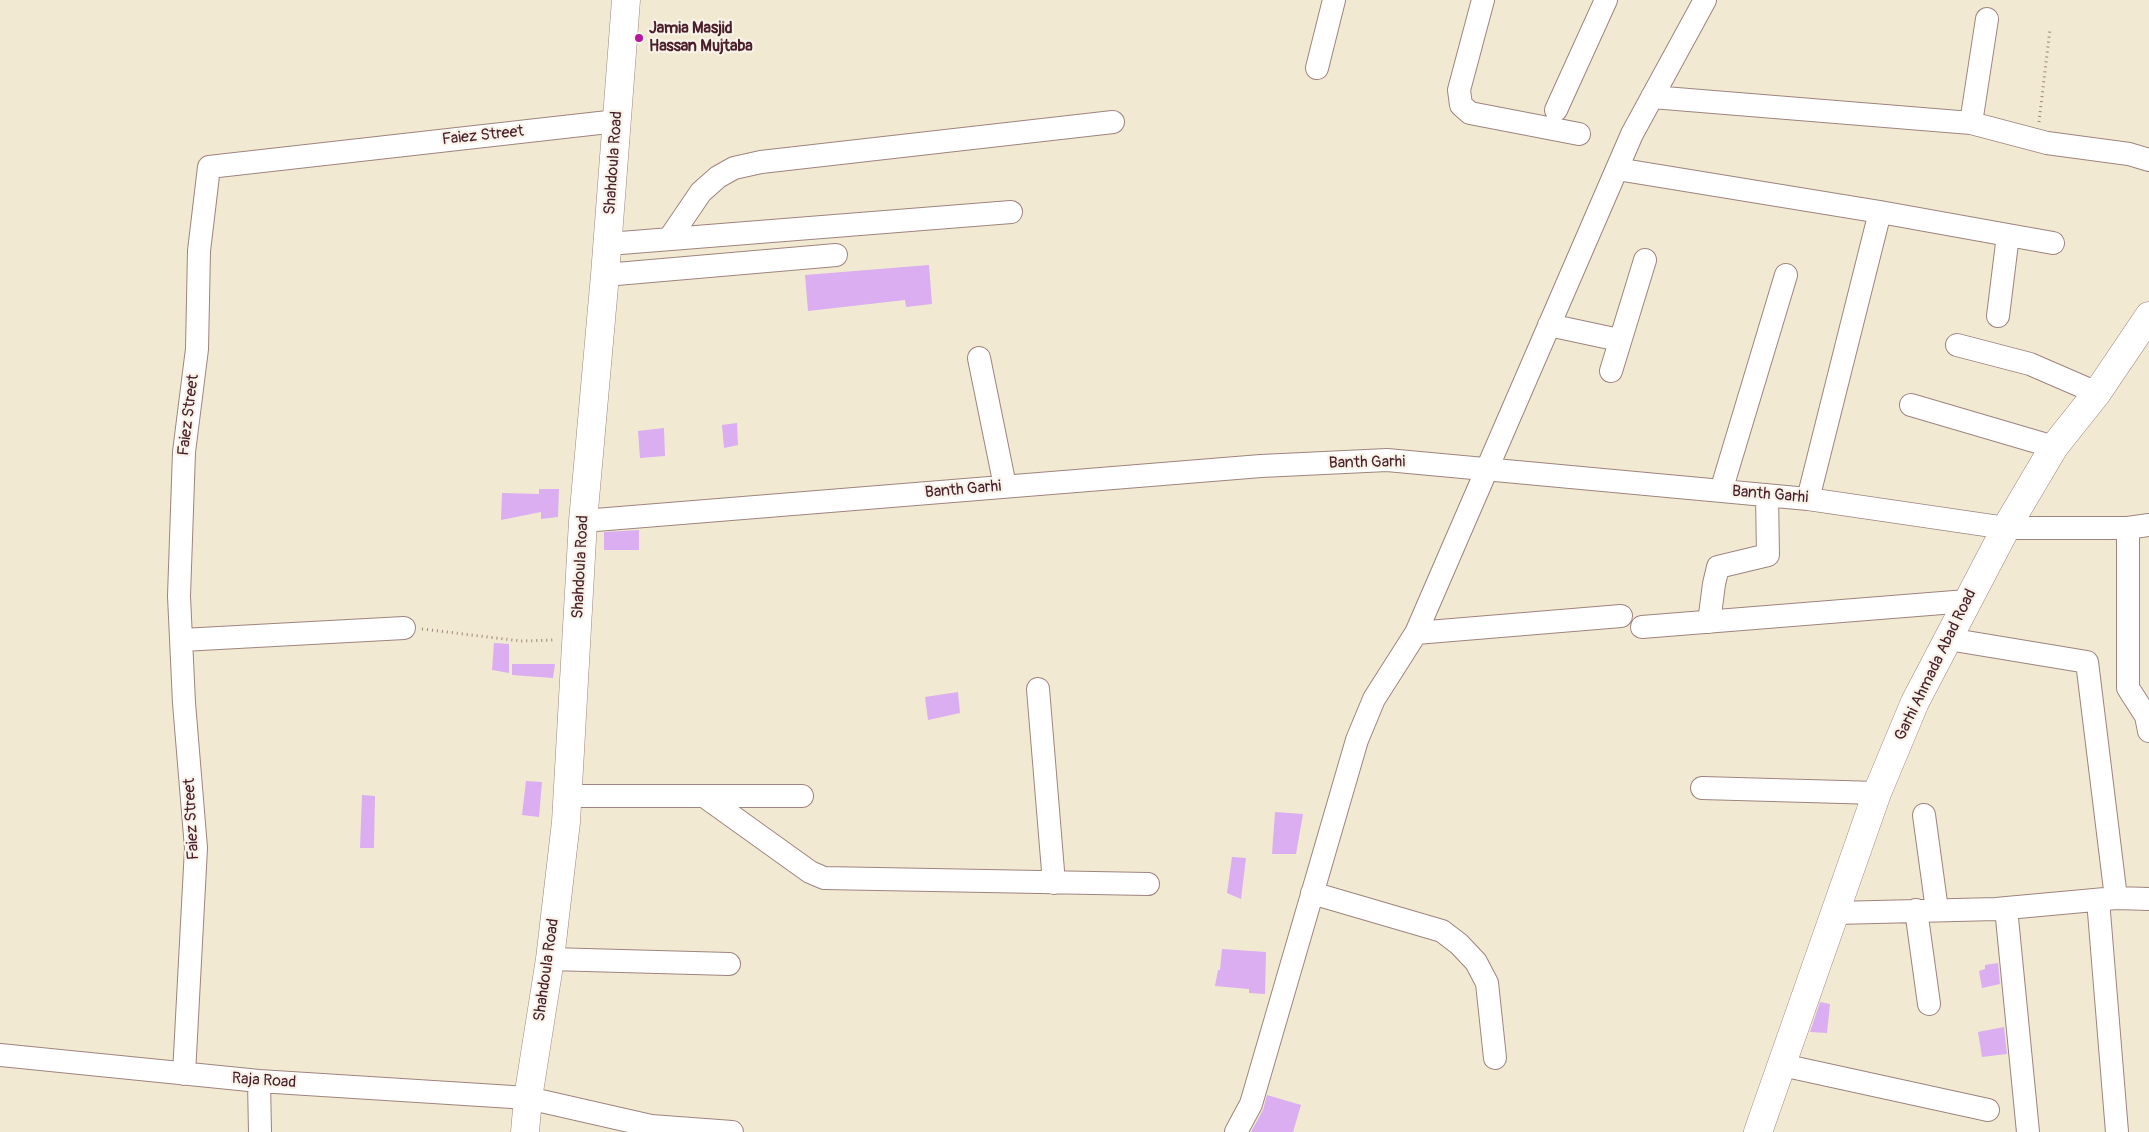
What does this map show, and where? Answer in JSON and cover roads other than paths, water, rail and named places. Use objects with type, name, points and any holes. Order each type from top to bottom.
[{"type":"street","name":"Shahdoula Road","points":[[524,1132],[550,959],[567,796],[583,521],[608,244],[626,0]]},
{"type":"street","points":[[1317,68],[1334,0]]},
{"type":"street","points":[[1483,0],[1459,90],[1461,105],[1470,113],[1579,134]]},
{"type":"street","points":[[1556,110],[1606,0]]},
{"type":"street","points":[[1236,1132],[1250,1104],[1358,740],[1374,699],[1416,633],[1632,134],[1705,0]]},
{"type":"street","points":[[1971,123],[1986,19]]},
{"type":"street","points":[[1652,97],[1971,123],[2037,140],[2129,154],[2149,160]]},
{"type":"street","name":"Faiez Street","points":[[184,1074],[196,848],[184,703],[179,596],[184,452],[197,348],[199,252],[209,167],[617,121]]},
{"type":"street","points":[[669,239],[701,192],[718,176],[734,168],[761,162],[1113,122]]},
{"type":"street","points":[[1617,169],[1880,212],[2053,243]]},
{"type":"street","points":[[608,244],[1011,212]]},
{"type":"street","points":[[1808,499],[1880,212]]},
{"type":"street","points":[[1998,316],[2008,235]]},
{"type":"street","points":[[605,275],[836,255]]},
{"type":"street","points":[[1611,371],[1645,260]]},
{"type":"street","points":[[1721,490],[1786,275]]},
{"type":"street","name":"Garhi Ahmada Abad Road","points":[[1758,1132],[1877,793],[1915,702],[2006,528],[2054,446],[2097,393],[2149,316]]},
{"type":"street","points":[[1549,325],[1619,340]]},
{"type":"street","points":[[1957,344],[2030,364],[2097,393]]},
{"type":"street","points":[[979,358],[1005,486]]},
{"type":"street","points":[[1911,405],[2054,446]]},
{"type":"street","name":"Banth Garhi","points":[[583,521],[1260,466],[1387,460],[1808,499],[2006,528],[2138,527]]},
{"type":"street","points":[[1709,622],[1718,567],[1768,555],[1767,495]]},
{"type":"street","points":[[2138,527],[2128,688],[2146,716],[2149,731]]},
{"type":"street","points":[[1642,627],[1967,601]]},
{"type":"street","points":[[1416,633],[1621,616]]},
{"type":"street","points":[[182,640],[404,628]]},
{"type":"street","points":[[1948,639],[2087,662],[2107,899],[2117,1132]]},
{"type":"street","points":[[1038,689],[1054,883]]},
{"type":"street","points":[[1702,788],[1877,793]]},
{"type":"street","points":[[567,796],[802,796]]},
{"type":"street","points":[[704,796],[800,865],[824,878],[1148,884]]},
{"type":"street","points":[[1924,815],[1929,1004]]},
{"type":"street","points":[[1312,893],[1442,931],[1459,944],[1476,962],[1487,983],[1495,1058]]},
{"type":"street","points":[[1836,913],[2006,908],[2107,899],[2149,899]]},
{"type":"street","points":[[2006,908],[2028,1132]]},
{"type":"street","points":[[550,959],[730,964]]},
{"type":"street","name":"Raja Road","points":[[0,1055],[259,1081],[528,1098],[651,1126],[732,1132]]},
{"type":"street","points":[[1782,1065],[1988,1110]]},
{"type":"street","points":[[259,1081],[260,1132]]},
{"type":"place","name":"Jamia Masjid Hassan Mujtaba","points":[[639,38]]}]
